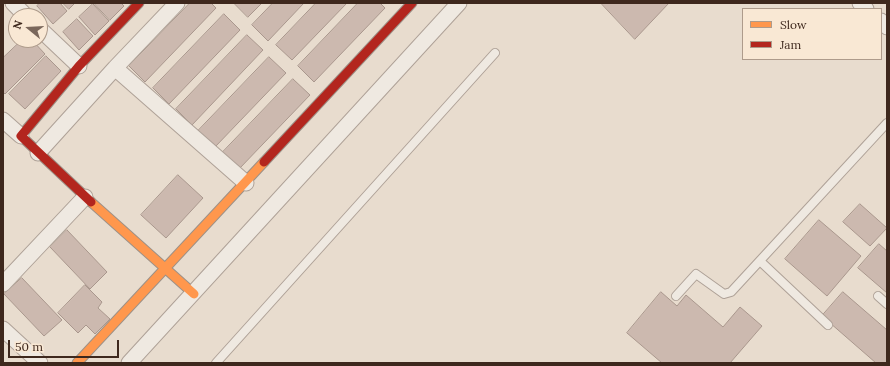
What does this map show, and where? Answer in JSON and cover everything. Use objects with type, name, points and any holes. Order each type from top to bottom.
[{"type":"street","points":[[20,136],[79,66],[139,3]]},
{"type":"street","points":[[38,152],[177,3]]},
{"type":"street","points":[[77,363],[412,3]]},
{"type":"street","points":[[130,363],[459,3]]},
{"type":"street","points":[[48,37],[79,66]]},
{"type":"street","points":[[115,68],[246,183]]},
{"type":"street","points":[[3,120],[164,269],[194,294]]},
{"type":"street","points":[[3,284],[85,197]]},
{"type":"street","points":[[3,328],[40,363]]},
{"type":"lane","points":[[216,363],[495,53]]},
{"type":"lane","points":[[676,296],[696,274],[722,292],[729,294],[887,123]]},
{"type":"lane","points":[[760,261],[828,325]]},
{"type":"lane","points":[[878,296],[887,304]]},
{"type":"building","points":[[40,3],[60,3],[67,11],[53,24],[48,18],[48,8],[39,8],[37,6]]},
{"type":"building","points":[[63,3],[75,3],[69,9]]},
{"type":"building","points":[[94,3],[121,3],[124,6],[110,20]]},
{"type":"building","points":[[190,3],[211,3],[216,8],[145,82],[129,66]]},
{"type":"building","points":[[234,3],[262,3],[248,17]]},
{"type":"building","points":[[273,3],[304,3],[268,41],[252,25]]},
{"type":"building","points":[[316,3],[347,3],[292,60],[276,45]]},
{"type":"building","points":[[358,3],[380,3],[385,8],[314,82],[298,66]]},
{"type":"building","points":[[601,3],[669,3],[635,39]]},
{"type":"building","points":[[93,4],[109,21],[95,35],[79,17]]},
{"type":"building","points":[[224,14],[240,30],[169,104],[153,88]]},
{"type":"building","points":[[77,19],[93,36],[79,50],[63,32]]},
{"type":"building","points":[[247,35],[263,50],[192,125],[176,109]]},
{"type":"building","points":[[14,48],[39,48],[45,54],[5,94],[3,92],[3,58]]},
{"type":"building","points":[[46,56],[61,71],[25,109],[9,94]]},
{"type":"building","points":[[269,57],[286,73],[215,147],[198,131]]},
{"type":"building","points":[[293,79],[310,95],[239,169],[222,153]]},
{"type":"building","points":[[178,175],[203,198],[166,238],[141,215]]},
{"type":"building","points":[[860,204],[887,228],[870,246],[843,222]]},
{"type":"building","points":[[819,220],[861,256],[827,296],[785,259]]},
{"type":"building","points":[[67,230],[107,272],[90,289],[50,247]]},
{"type":"building","points":[[879,244],[887,251],[887,293],[858,268]]},
{"type":"building","points":[[22,278],[62,320],[44,336],[4,294]]},
{"type":"building","points":[[85,285],[102,302],[98,308],[110,319],[95,334],[86,325],[78,333],[58,313]]},
{"type":"building","points":[[661,292],[677,306],[686,295],[723,327],[740,307],[762,326],[730,363],[662,363],[627,333]]},
{"type":"building","points":[[843,292],[887,330],[887,363],[876,363],[822,316]]},
{"type":"traffic: slow","points":[[77,363],[264,162]]},
{"type":"traffic: slow","points":[[91,202],[194,294]]},
{"type":"traffic: jam","points":[[91,202],[21,136],[79,66],[139,3]]},
{"type":"traffic: jam","points":[[264,162],[412,3]]}]
